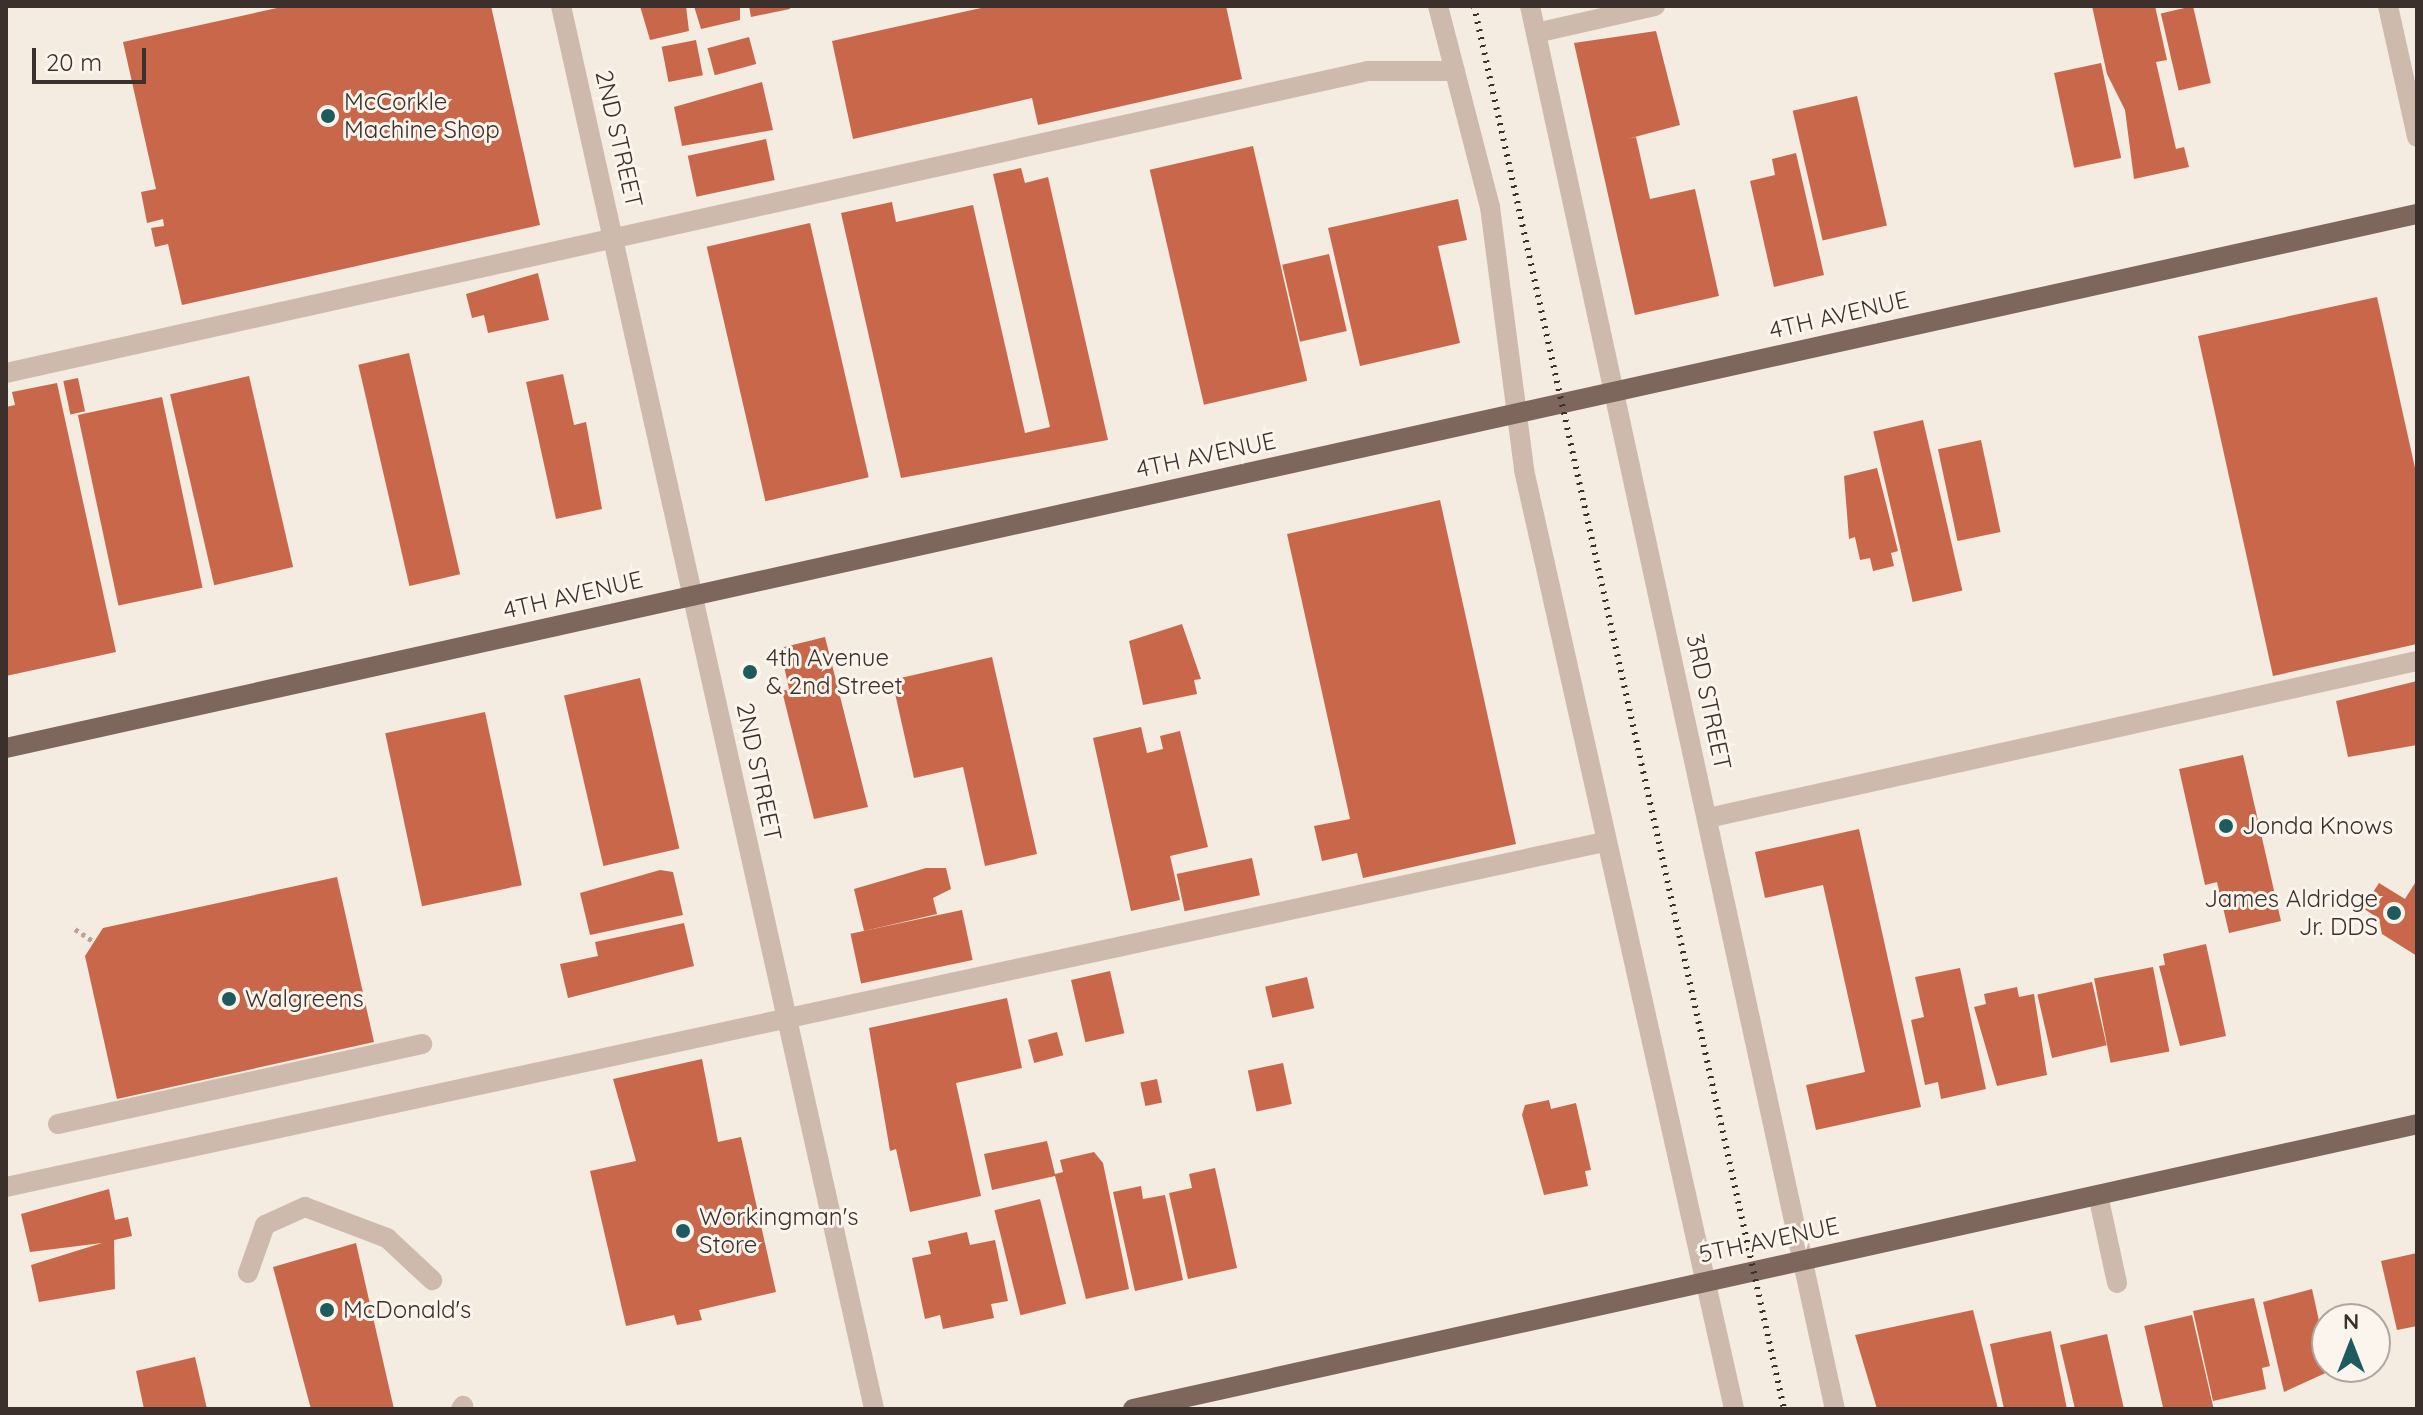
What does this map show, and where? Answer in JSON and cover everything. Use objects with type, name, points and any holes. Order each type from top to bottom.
[{"type":"main road","name":"4TH AVENUE","points":[[6,748],[2417,214]]},
{"type":"main road","name":"5TH AVENUE","points":[[1133,1409],[2417,1124]]},
{"type":"street","name":"2ND STREET","points":[[561,6],[616,239],[874,1409]]},
{"type":"street","points":[[1438,6],[1490,207],[1518,413],[1604,842],[1734,1409]]},
{"type":"street","name":"3RD STREET","points":[[1530,6],[1835,1409]]},
{"type":"street","points":[[1536,33],[1655,6]]},
{"type":"street","points":[[2388,6],[2417,137]]},
{"type":"street","points":[[6,373],[1368,71],[1455,71]]},
{"type":"street","points":[[1708,818],[2417,661]]},
{"type":"street","points":[[6,1187],[788,1022],[1604,842]]},
{"type":"street","points":[[58,1124],[422,1044]]},
{"type":"street","points":[[2098,1195],[2117,1283]]},
{"type":"street","points":[[248,1273],[265,1225],[305,1207],[387,1238],[432,1280]]},
{"type":"path","points":[[75,929],[94,942]]},
{"type":"building","name":"McCorkle Machine Shop","points":[[286,6],[491,6],[540,225],[182,305],[168,244],[155,247],[151,228],[164,226],[163,219],[147,223],[141,192],[156,189],[123,42]]},
{"type":"building","points":[[640,6],[686,6],[689,31],[650,40]]},
{"type":"building","points":[[694,6],[740,6],[740,20],[701,29]]},
{"type":"building","points":[[749,6],[789,6],[790,9],[751,17]]},
{"type":"building","points":[[990,6],[1226,6],[1242,79],[1038,125],[1032,98],[853,139],[832,41]]},
{"type":"building","points":[[2092,6],[2155,6],[2167,60],[2156,62],[2176,149],[2184,147],[2189,167],[2134,179],[2125,110],[2107,74]]},
{"type":"building","points":[[2193,6],[2211,83],[2179,90],[2161,13]]},
{"type":"building","points":[[1656,31],[1680,125],[1627,139],[1636,137],[1650,199],[1695,189],[1719,296],[1635,315],[1574,43]]},
{"type":"building","points":[[749,37],[756,64],[715,75],[707,48]]},
{"type":"building","points":[[696,40],[703,75],[669,82],[662,47]]},
{"type":"building","points":[[2101,63],[2121,158],[2074,168],[2054,73]]},
{"type":"building","points":[[762,82],[773,130],[682,146],[674,107]]},
{"type":"building","points":[[1857,96],[1887,226],[1823,240],[1793,111]]},
{"type":"building","points":[[766,139],[775,180],[696,197],[688,156]]},
{"type":"building","points":[[1253,146],[1307,381],[1204,405],[1150,170]]},
{"type":"building","points":[[1796,153],[1824,275],[1774,287],[1750,181],[1775,175],[1772,159]]},
{"type":"building","points":[[1021,168],[1025,183],[1048,177],[1108,440],[901,478],[841,213],[892,202],[896,222],[973,205],[1025,433],[1050,427],[993,174]]},
{"type":"building","points":[[1458,199],[1467,240],[1438,246],[1460,343],[1360,366],[1328,228]]},
{"type":"building","points":[[810,223],[869,477],[765,501],[707,247]]},
{"type":"building","points":[[1329,254],[1347,331],[1300,342],[1282,265]]},
{"type":"building","points":[[538,273],[549,320],[488,333],[484,315],[472,318],[466,294]]},
{"type":"building","points":[[2377,297],[2417,477],[2417,644],[2273,676],[2198,336]]},
{"type":"building","points":[[409,353],[460,574],[409,586],[358,365]]},
{"type":"building","points":[[563,374],[574,425],[586,422],[602,509],[556,519],[526,382]]},
{"type":"building","points":[[249,376],[293,567],[214,585],[170,394]]},
{"type":"building","points":[[78,378],[85,411],[70,414],[63,381]]},
{"type":"building","points":[[57,383],[116,652],[6,676],[6,407],[15,405],[12,392]]},
{"type":"building","points":[[162,397],[203,588],[118,606],[78,415]]},
{"type":"building","points":[[1923,420],[1962,591],[1913,602],[1873,431]]},
{"type":"building","points":[[1981,440],[2001,532],[1958,541],[1938,449]]},
{"type":"building","points":[[1877,468],[1898,551],[1891,553],[1894,566],[1873,571],[1870,558],[1860,560],[1855,537],[1849,539],[1844,476]]},
{"type":"building","points":[[1440,500],[1516,844],[1363,878],[1357,853],[1322,861],[1314,826],[1350,819],[1287,534]]},
{"type":"building","points":[[1182,624],[1201,679],[1194,680],[1197,694],[1143,705],[1129,641]]},
{"type":"building","points":[[825,637],[868,807],[814,819],[782,691],[789,689],[780,648]]},
{"type":"building","points":[[992,657],[1037,854],[985,866],[963,767],[914,778],[892,680]]},
{"type":"building","points":[[640,678],[679,849],[603,866],[564,696]]},
{"type":"building","points":[[2417,681],[2417,745],[2348,757],[2336,701]]},
{"type":"building","points":[[485,712],[522,885],[422,906],[385,733]]},
{"type":"building","points":[[1141,727],[1147,753],[1163,749],[1160,736],[1180,731],[1208,847],[1170,856],[1180,900],[1131,911],[1093,738]]},
{"type":"building","name":"Jonda Knows","points":[[2243,755],[2281,921],[2229,933],[2217,882],[2205,885],[2179,769]]},
{"type":"building","points":[[1859,829],[1921,1107],[1816,1130],[1806,1085],[1865,1072],[1823,885],[1765,898],[1755,852]]},
{"type":"building","points":[[1252,858],[1260,895],[1185,911],[1177,874]]},
{"type":"building","points":[[926,868],[946,868],[951,889],[933,898],[937,914],[864,931],[854,889]]},
{"type":"building","points":[[660,870],[673,872],[683,915],[590,935],[580,893]]},
{"type":"building","name":"Walgreens","points":[[337,877],[374,1042],[117,1099],[85,956],[103,928]]},
{"type":"building","name":"James Aldridge Jr. DDS","points":[[2417,880],[2417,956],[2382,934],[2379,919],[2363,908],[2379,883],[2405,899]]},
{"type":"building","points":[[962,910],[973,960],[861,984],[850,934]]},
{"type":"building","points":[[684,923],[694,966],[568,998],[560,964],[598,956],[595,942]]},
{"type":"building","points":[[2206,944],[2226,1036],[2180,1046],[2159,966],[2165,965],[2163,954]]},
{"type":"building","points":[[2153,967],[2169,1051],[2111,1063],[2094,978]]},
{"type":"building","points":[[1960,968],[1986,1089],[1941,1099],[1938,1082],[1925,1085],[1911,1020],[1924,1017],[1915,977]]},
{"type":"building","points":[[1110,971],[1124,1033],[1085,1042],[1071,980]]},
{"type":"building","points":[[1307,977],[1314,1008],[1272,1018],[1265,987]]},
{"type":"building","points":[[2092,982],[2107,1045],[2052,1058],[2037,995]]},
{"type":"building","points":[[2017,987],[2019,997],[2034,994],[2047,1075],[1997,1086],[1974,1007],[1986,1004],[1984,994]]},
{"type":"building","points":[[1007,998],[1022,1068],[956,1083],[981,1196],[910,1212],[896,1149],[890,1151],[869,1028]]},
{"type":"building","points":[[1057,1032],[1063,1055],[1034,1063],[1028,1040]]},
{"type":"building","name":"Workingman's Store","points":[[702,1059],[718,1142],[741,1137],[776,1292],[699,1310],[702,1320],[677,1325],[674,1315],[626,1326],[590,1171],[636,1161],[613,1079]]},
{"type":"building","points":[[1283,1063],[1292,1104],[1257,1112],[1248,1070]]},
{"type":"building","points":[[1157,1079],[1162,1102],[1145,1106],[1140,1083]]},
{"type":"building","points":[[1549,1100],[1551,1109],[1576,1103],[1591,1170],[1585,1171],[1588,1186],[1544,1195],[1522,1115],[1525,1105]]},
{"type":"building","points":[[1047,1141],[1055,1174],[1063,1172],[1060,1160],[1094,1152],[1103,1163],[1129,1289],[1086,1299],[1055,1176],[992,1190],[984,1154]]},
{"type":"building","points":[[1215,1168],[1237,1268],[1188,1279],[1169,1193],[1192,1188],[1189,1174]]},
{"type":"building","points":[[1141,1186],[1143,1199],[1165,1195],[1183,1280],[1135,1291],[1113,1192]]},
{"type":"building","points":[[109,1189],[115,1220],[128,1217],[132,1236],[114,1240],[115,1289],[39,1302],[31,1265],[102,1243],[30,1252],[21,1214]]},
{"type":"building","points":[[1040,1199],[1066,1304],[1021,1315],[994,1210]]},
{"type":"building","points":[[967,1232],[970,1245],[995,1240],[1008,1301],[991,1304],[994,1318],[943,1329],[940,1315],[925,1319],[912,1258],[931,1254],[928,1241]]},
{"type":"building","name":"McDonald's","points":[[356,1243],[394,1409],[311,1409],[273,1267]]},
{"type":"building","points":[[2417,1253],[2417,1326],[2397,1330],[2381,1261]]},
{"type":"building","points":[[2312,1289],[2315,1303],[2311,1303],[2311,1380],[2284,1392],[2263,1302]]},
{"type":"building","points":[[2254,1298],[2270,1366],[2262,1368],[2266,1389],[2213,1401],[2193,1311]]},
{"type":"building","points":[[1973,1310],[1998,1409],[1877,1409],[1855,1335]]},
{"type":"building","points":[[2192,1315],[2214,1409],[2163,1409],[2144,1326]]},
{"type":"building","points":[[2051,1331],[2067,1409],[2004,1409],[1990,1344]]},
{"type":"building","points":[[2107,1334],[2124,1409],[2075,1409],[2060,1345]]},
{"type":"building","points":[[195,1357],[207,1409],[144,1409],[136,1371]]},
{"type":"railway","points":[[1474,6],[1784,1409]]},
{"type":"place","name":"McCorkle Machine Shop","points":[[328,116]]},
{"type":"place","name":"4th Avenue & 2nd Street","points":[[750,672]]},
{"type":"place","name":"Jonda Knows","points":[[2226,826]]},
{"type":"place","name":"James Aldridge Jr. DDS","points":[[2394,913]]},
{"type":"place","name":"Walgreens","points":[[229,999]]},
{"type":"place","name":"Workingman's Store","points":[[683,1231]]},
{"type":"place","name":"McDonald's","points":[[327,1310]]}]
